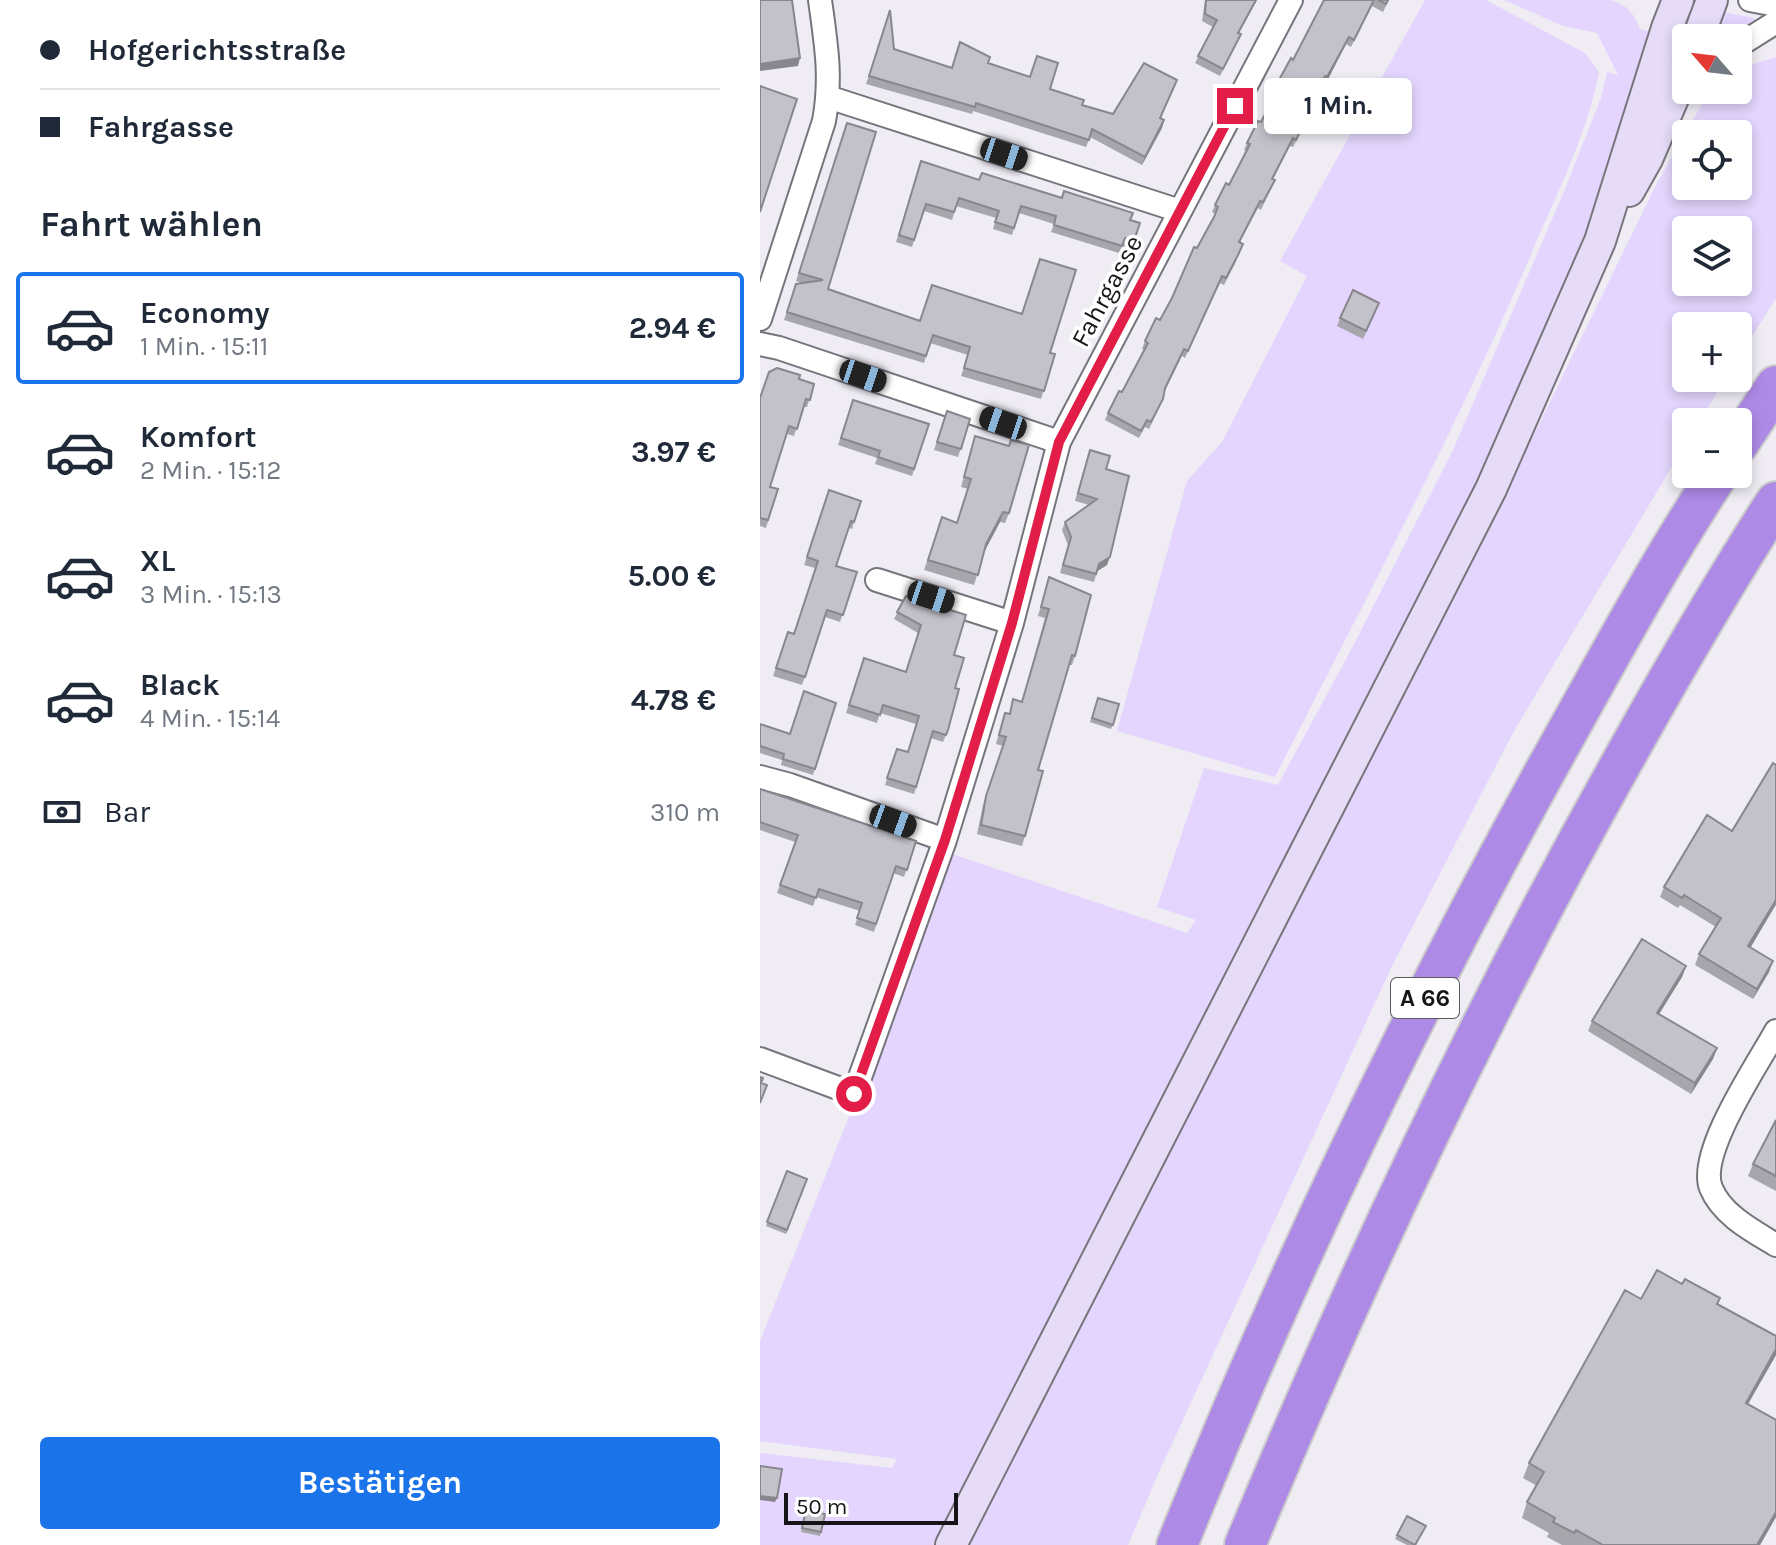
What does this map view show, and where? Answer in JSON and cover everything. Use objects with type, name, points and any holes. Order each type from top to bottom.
[{"type":"highway","points":[[1752,423],[1776,386]]},
{"type":"highway","name":"A 66","points":[[1177,1545],[1265,1336],[1398,1051],[1503,848],[1632,616],[1710,488]]},
{"type":"highway","name":"A 66","points":[[1245,1545],[1378,1238],[1468,1050],[1691,639],[1776,502]]},
{"type":"main road","points":[[1600,241],[1678,0]]},
{"type":"main road","points":[[1703,24],[1712,0]]},
{"type":"main road","points":[[951,1545],[1491,489],[1600,241],[1677,104]]},
{"type":"street","points":[[760,319],[824,121],[830,67],[820,0]]},
{"type":"street","name":"Fahrgasse","points":[[760,1059],[854,1094],[945,840],[1012,623],[1059,442],[1291,0]]},
{"type":"street","points":[[1750,0],[1776,5]]},
{"type":"street","points":[[1752,37],[1776,22]]},
{"type":"street","points":[[828,97],[1180,211]]},
{"type":"street","points":[[760,344],[1059,442]]},
{"type":"street","points":[[877,580],[1012,623]]},
{"type":"street","points":[[760,777],[945,840]]},
{"type":"street","points":[[1776,1031],[1726,1121],[1708,1166],[1712,1190],[1720,1201],[1747,1227],[1776,1245]]},
{"type":"shaded area","points":[[1425,0],[1486,0],[1585,53],[1599,72],[1587,120],[1569,167],[1438,456],[1275,777],[1117,731],[1187,481],[1222,442],[1307,276],[1280,261]]},
{"type":"shaded area","points":[[1504,0],[1611,0],[1629,10],[1640,29],[1653,32],[1595,216],[1486,472],[935,1545],[760,1545],[760,1453],[892,1468],[897,1459],[760,1441],[760,1341],[877,1046],[949,853],[1187,933],[1196,920],[1157,907],[1204,768],[1278,785],[1453,450],[1565,189],[1601,98],[1607,72],[1618,75],[1597,33],[1563,26]]},
{"type":"shaded area","points":[[1723,12],[1754,18],[1755,21],[1751,24],[1719,24]]},
{"type":"shaded area","points":[[1776,57],[1776,298],[1752,337],[1752,312],[1672,312],[1672,392],[1717,392],[1708,408],[1672,408],[1672,466],[1514,731],[1391,968],[1128,1545],[965,1545],[1502,500],[1672,157],[1672,200],[1752,200],[1752,120],[1693,120],[1702,104],[1752,104],[1752,65]]},
{"type":"building","points":[[760,0],[792,0],[800,58],[760,64]]},
{"type":"building","points":[[1206,0],[1256,0],[1223,69],[1198,56],[1217,20],[1205,14]]},
{"type":"building","points":[[1324,0],[1374,0],[1354,40],[1349,37],[1325,76],[1304,116],[1307,118],[1296,140],[1293,138],[1272,179],[1275,180],[1263,202],[1260,201],[1239,242],[1243,244],[1238,255],[1226,278],[1222,276],[1151,422],[1147,420],[1141,431],[1108,413],[1148,343],[1145,341],[1156,318],[1160,320],[1172,298],[1194,247],[1197,248],[1214,217],[1218,207],[1215,205],[1226,183],[1229,185],[1258,121],[1261,122],[1282,82],[1279,80]]},
{"type":"building","points":[[890,10],[894,49],[952,68],[960,42],[990,57],[988,63],[1030,77],[1037,56],[1058,63],[1050,89],[1084,100],[1082,105],[1113,114],[1144,63],[1177,80],[1160,118],[1164,120],[1145,157],[1092,129],[1089,140],[976,103],[975,107],[869,76]]},
{"type":"building","points":[[760,86],[797,99],[760,212]]},
{"type":"building","points":[[847,123],[876,132],[828,289],[920,321],[932,285],[1022,314],[1040,259],[1076,270],[1050,353],[1055,354],[1044,391],[964,368],[970,347],[933,335],[926,356],[787,312],[796,284],[823,280],[799,273]]},
{"type":"building","points":[[921,161],[979,180],[982,173],[1062,198],[1064,191],[1133,213],[1130,220],[1140,223],[1134,241],[1125,238],[1122,246],[1054,225],[1056,216],[1021,206],[1014,228],[995,222],[999,211],[959,198],[954,212],[926,204],[914,240],[899,235]]},
{"type":"building","points":[[1353,290],[1379,303],[1366,331],[1340,318]]},
{"type":"building","points":[[777,368],[800,375],[799,379],[814,384],[797,429],[789,426],[770,487],[778,489],[768,520],[760,518],[760,398],[769,372]]},
{"type":"building","points":[[853,400],[929,424],[914,469],[878,457],[880,451],[841,438]]},
{"type":"building","points":[[947,411],[970,419],[961,449],[937,442]]},
{"type":"building","points":[[975,436],[1009,446],[1011,440],[1029,445],[1009,513],[1003,512],[986,544],[978,575],[928,560],[942,517],[957,523],[971,479],[964,477]]},
{"type":"building","points":[[1090,450],[1110,456],[1106,469],[1129,476],[1110,557],[1099,564],[1096,574],[1063,565],[1071,537],[1065,522],[1097,499],[1078,493]]},
{"type":"building","points":[[829,490],[861,501],[836,566],[857,572],[843,615],[827,610],[805,677],[776,668],[788,632],[794,634],[818,561],[807,557]]},
{"type":"building","points":[[1049,577],[1091,595],[1038,770],[1043,771],[1025,836],[981,825],[986,796],[1006,737],[999,735],[1005,713],[1010,714],[1013,699],[1022,702],[1049,609],[1041,607]]},
{"type":"building","points":[[906,596],[966,615],[954,655],[964,658],[948,730],[946,735],[933,731],[916,787],[887,778],[897,749],[908,752],[919,716],[883,705],[880,715],[849,705],[864,658],[906,672],[921,625],[897,612]]},
{"type":"building","points":[[804,691],[836,703],[815,769],[783,759],[784,754],[760,746],[760,724],[790,734]]},
{"type":"building","points":[[1098,698],[1119,704],[1113,725],[1092,718]]},
{"type":"building","points":[[1773,763],[1776,765],[1776,900],[1748,946],[1773,961],[1757,989],[1699,954],[1721,918],[1684,895],[1682,898],[1664,887],[1707,815],[1732,831]]},
{"type":"building","points":[[760,789],[916,841],[907,870],[896,866],[876,924],[857,918],[862,903],[819,889],[816,898],[780,885],[798,835],[760,822]]},
{"type":"building","points":[[1642,939],[1686,966],[1657,1013],[1717,1048],[1695,1083],[1592,1021]]},
{"type":"building","points":[[760,1077],[763,1078],[761,1083],[767,1085],[760,1103]]},
{"type":"building","points":[[1776,1120],[1776,1176],[1753,1164]]},
{"type":"building","points":[[787,1171],[807,1179],[787,1230],[767,1222]]},
{"type":"building","points":[[1657,1270],[1682,1284],[1685,1279],[1720,1298],[1717,1304],[1776,1336],[1776,1349],[1746,1403],[1776,1420],[1776,1512],[1757,1545],[1603,1545],[1553,1522],[1555,1518],[1527,1502],[1544,1472],[1529,1463],[1625,1290],[1641,1299]]},
{"type":"building","points":[[760,1466],[782,1469],[777,1498],[760,1496]]},
{"type":"building","points":[[806,1510],[825,1514],[821,1532],[802,1528]]},
{"type":"building","points":[[1407,1516],[1426,1526],[1415,1545],[1397,1535]]},
{"type":"route","points":[[854,1094],[945,840],[1012,623],[1059,442],[1235,106]]}]
